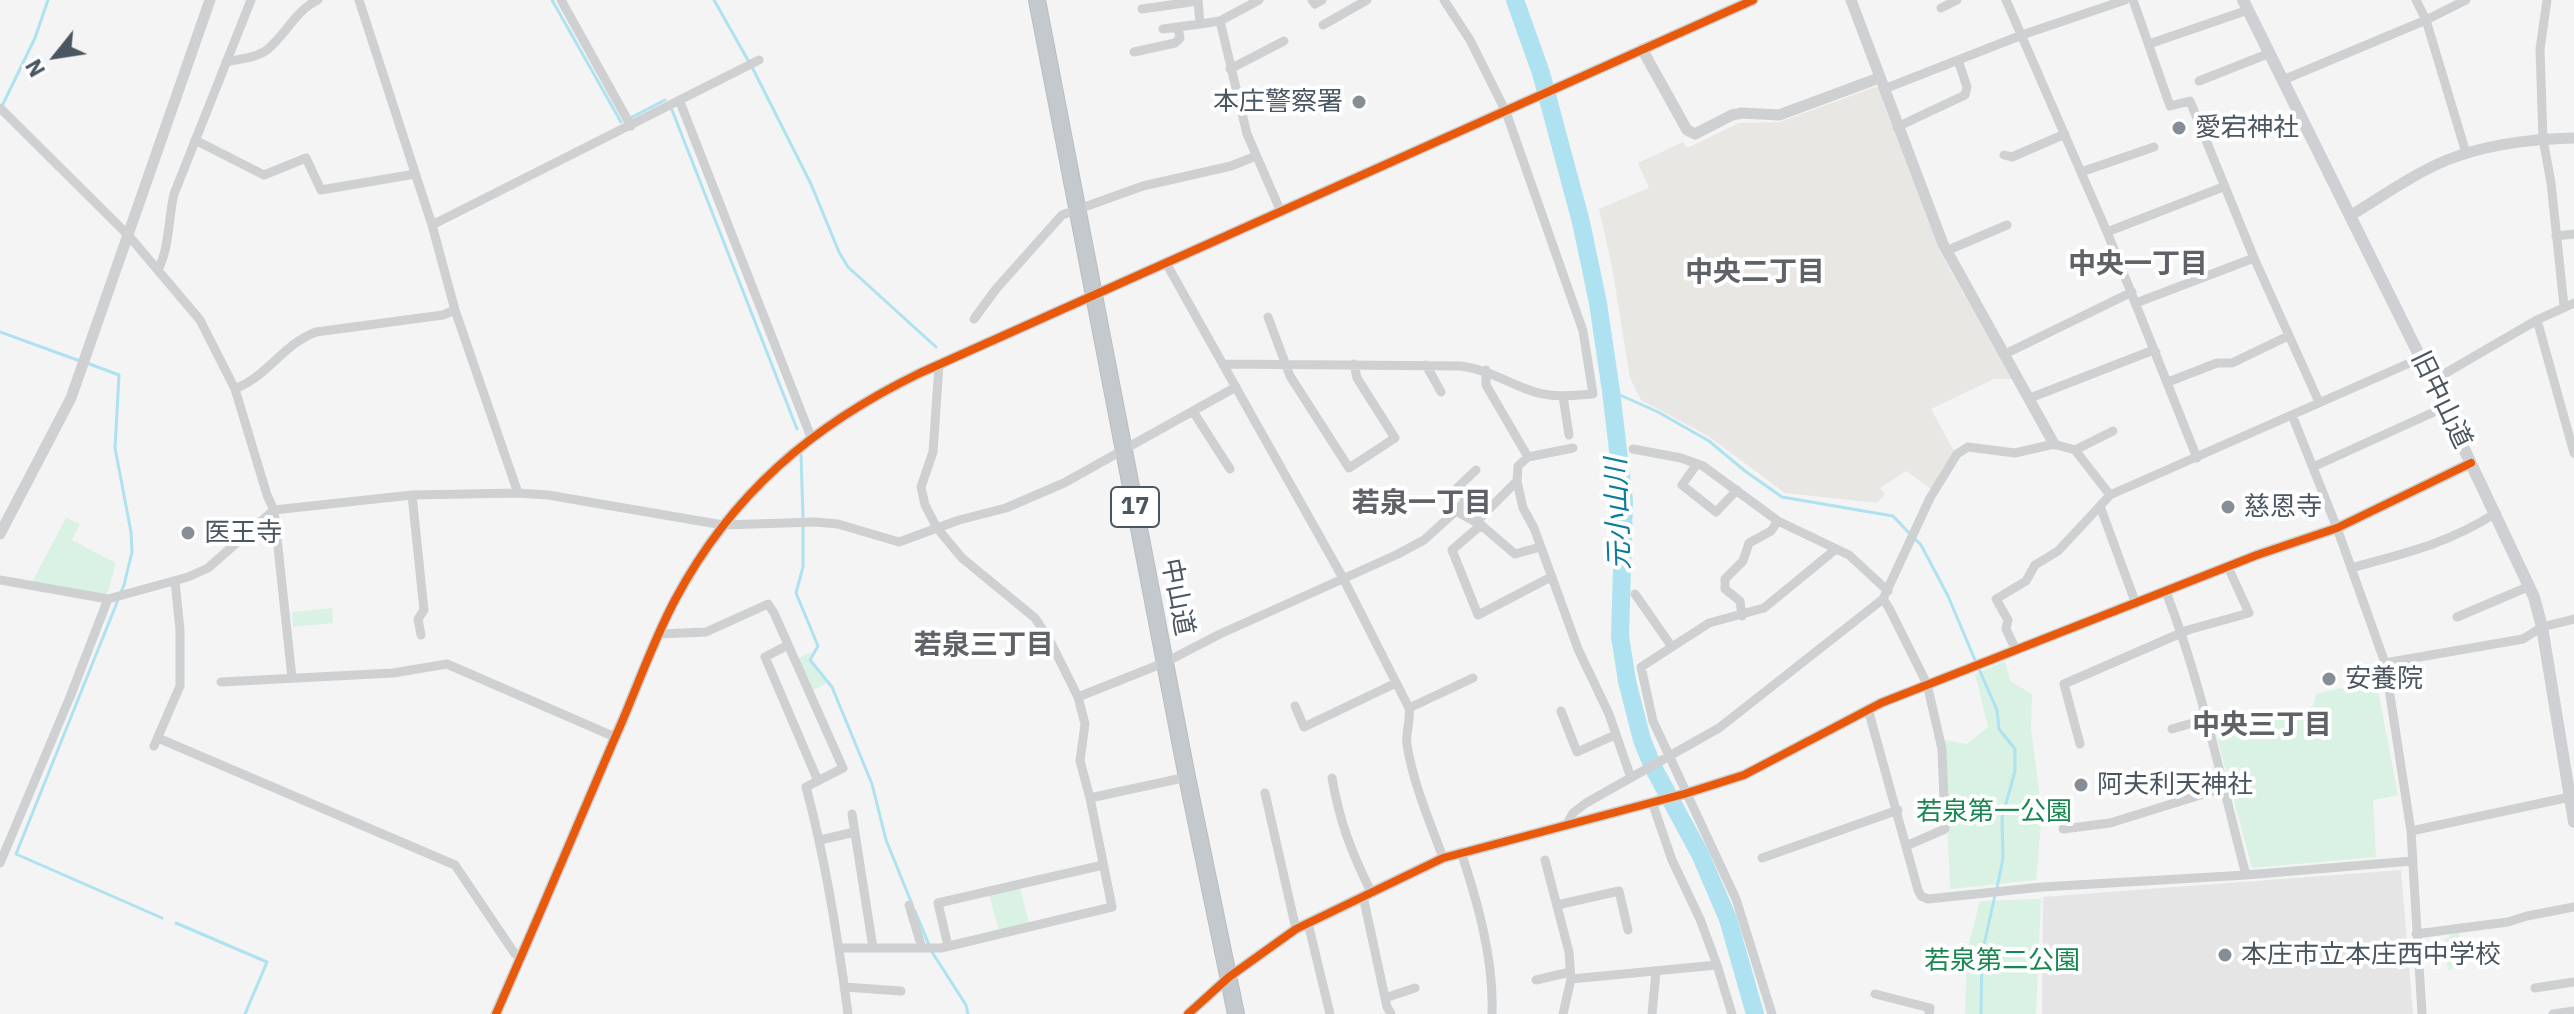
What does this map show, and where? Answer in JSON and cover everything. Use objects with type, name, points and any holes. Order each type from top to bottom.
[{"type":"highway","name":"中山道","points":[[1037,0],[1187,777],[1236,1014]]},
{"type":"main road","name":"旧中山道","points":[[2246,5],[2530,586],[2542,627],[2570,768],[2574,822]]},
{"type":"street","points":[[0,534],[71,398],[210,0]]},
{"type":"street","points":[[158,270],[167,253],[168,223],[174,194],[251,0]]},
{"type":"street","points":[[226,62],[258,55],[269,49],[286,27],[318,0]]},
{"type":"street","points":[[359,0],[432,225],[455,310],[518,493]]},
{"type":"street","points":[[561,0],[631,126]]},
{"type":"street","points":[[1163,29],[1220,21],[1259,0]]},
{"type":"street","points":[[1312,0],[1315,4],[1322,0]]},
{"type":"street","points":[[1323,25],[1367,0]]},
{"type":"street","points":[[1223,364],[1461,366],[1486,370],[1530,390],[1563,396],[1593,394],[1583,331],[1506,112],[1470,40],[1444,0]]},
{"type":"street","points":[[496,1014],[659,634],[694,567],[723,525],[775,468],[811,437],[868,399],[939,365],[1753,0]]},
{"type":"street","points":[[1851,0],[1946,251],[2054,444]]},
{"type":"street","points":[[1941,8],[1957,0]]},
{"type":"street","points":[[2006,0],[2107,232],[2197,458]]},
{"type":"street","points":[[1642,49],[1687,130],[1695,134],[1732,115],[1779,115],[1958,60],[2094,5],[2125,0]]},
{"type":"street","points":[[2133,0],[2170,106],[2190,101],[2223,187],[2319,402]]},
{"type":"street","points":[[2416,0],[2426,20],[2466,153]]},
{"type":"street","points":[[2283,80],[2466,0]]},
{"type":"street","points":[[2432,381],[2537,320],[2569,305],[2543,139],[2540,49],[2547,0]]},
{"type":"street","points":[[1142,9],[1198,1],[1200,24]]},
{"type":"street","points":[[2149,44],[2246,5]]},
{"type":"street","points":[[1220,21],[1247,134],[1281,212]]},
{"type":"street","points":[[1134,52],[1175,43],[1180,38],[1178,28]]},
{"type":"street","points":[[1230,69],[1284,41]]},
{"type":"street","points":[[2199,81],[2270,53]]},
{"type":"street","points":[[432,225],[759,60]]},
{"type":"street","points":[[1897,127],[1965,95],[1967,87],[1958,60]]},
{"type":"street","points":[[680,102],[811,437]]},
{"type":"street","points":[[0,108],[129,236],[200,320],[235,389],[274,510],[292,678]]},
{"type":"street","points":[[2004,155],[2012,157],[2065,134]]},
{"type":"street","points":[[2350,216],[2444,161],[2466,153],[2523,141],[2574,138]]},
{"type":"street","points":[[195,140],[264,175],[306,158],[321,190],[415,174]]},
{"type":"street","points":[[2081,172],[2154,147]]},
{"type":"street","points":[[974,319],[1057,219],[1143,186],[1231,166],[1256,156]]},
{"type":"street","points":[[2107,232],[2223,187]]},
{"type":"street","points":[[1946,251],[2007,225]]},
{"type":"street","points":[[2556,236],[2574,234]]},
{"type":"street","points":[[2136,303],[2254,258]]},
{"type":"street","points":[[1166,263],[1343,578],[1409,708],[1411,720],[1406,741],[1415,778],[1443,858]]},
{"type":"street","points":[[2005,354],[2132,292]]},
{"type":"street","points":[[235,389],[250,383],[272,366],[282,352],[299,339],[316,332],[443,315],[455,310]]},
{"type":"street","points":[[1268,317],[1290,376],[1349,468],[1395,438],[1357,378],[1354,364]]},
{"type":"street","points":[[2537,320],[2574,453]]},
{"type":"street","points":[[2168,382],[2217,363],[2232,363],[2288,336]]},
{"type":"street","points":[[2030,398],[2151,351],[2156,352]]},
{"type":"street","points":[[2015,648],[2006,629],[2008,620],[1996,599],[2026,581],[2035,565],[2058,551],[2110,495],[2421,358]]},
{"type":"street","points":[[839,948],[948,946],[1112,907],[1080,761],[1085,724],[1078,697],[1035,618],[962,558],[937,528],[925,505],[921,487],[933,452],[939,365]]},
{"type":"street","points":[[1426,365],[1441,392]]},
{"type":"street","points":[[1486,370],[1486,385],[1528,457]]},
{"type":"street","points":[[0,580],[108,599],[175,581],[208,568],[274,510],[412,495],[518,493],[550,496],[723,525],[838,524],[899,542],[1006,508],[1064,483],[1236,387]]},
{"type":"street","points":[[1563,396],[1569,435]]},
{"type":"street","points":[[2313,467],[2445,407]]},
{"type":"street","points":[[1194,413],[1230,469]]},
{"type":"street","points":[[2292,415],[2337,528],[2385,663],[2411,831],[2422,1014]]},
{"type":"street","points":[[2075,450],[2113,431]]},
{"type":"street","points":[[1567,824],[1573,813],[1586,803],[1719,728],[1885,595],[1930,498],[1957,454],[1968,447],[2015,453],[2054,444],[2075,450],[2110,495]]},
{"type":"street","points":[[1573,448],[1528,457],[1518,466],[1517,481],[1523,508],[1534,528],[1574,640],[1606,707],[1631,778]]},
{"type":"street","points":[[1633,449],[1697,464],[1778,521],[1849,555],[1885,595],[1927,684],[1942,749],[1945,829],[1906,846]]},
{"type":"street","points":[[1188,1014],[1229,977],[1296,929],[1443,858],[1686,794],[1744,775],[1868,709],[2015,648],[2337,528],[2471,463]]},
{"type":"street","points":[[1697,464],[1682,485],[1716,512],[1737,490]]},
{"type":"street","points":[[1078,697],[1166,662],[1424,540],[1466,500],[1457,488],[1476,470]]},
{"type":"street","points":[[1517,481],[1452,550],[1478,615],[1551,577]]},
{"type":"street","points":[[412,495],[424,610],[418,619],[421,635]]},
{"type":"street","points":[[2100,506],[2136,604]]},
{"type":"street","points":[[1456,511],[1479,523],[1515,554],[1540,547]]},
{"type":"street","points":[[2351,568],[2432,546],[2464,533],[2496,513]]},
{"type":"street","points":[[1742,616],[1740,601],[1725,589],[1725,579],[1743,561],[1749,543],[1771,531],[1778,521]]},
{"type":"street","points":[[1772,1014],[1736,899],[1653,721],[1641,667],[1709,623],[1764,608],[1836,549]]},
{"type":"street","points":[[2080,744],[2064,684],[2182,633],[2249,613],[2228,567]]},
{"type":"street","points":[[175,581],[180,630],[180,686],[156,742],[455,865],[515,954],[521,957]]},
{"type":"street","points":[[2457,617],[2530,586]]},
{"type":"street","points":[[2166,592],[2182,633],[2246,875]]},
{"type":"street","points":[[1635,594],[1672,647]]},
{"type":"street","points":[[0,863],[108,599]]},
{"type":"street","points":[[659,634],[706,632],[768,604],[843,768],[806,787],[820,840],[848,1014]]},
{"type":"street","points":[[2385,663],[2523,639],[2542,627],[2574,619]]},
{"type":"street","points":[[788,645],[765,657],[818,781]]},
{"type":"street","points":[[221,682],[393,673],[447,664],[615,737]]},
{"type":"street","points":[[1409,708],[1473,678]]},
{"type":"street","points":[[1295,706],[1304,727],[1396,683]]},
{"type":"street","points":[[1868,709],[1918,890],[1924,898],[2412,861]]},
{"type":"street","points":[[1561,711],[1577,752],[1615,735]]},
{"type":"street","points":[[2172,729],[2206,719]]},
{"type":"street","points":[[1090,798],[1187,777]]},
{"type":"street","points":[[1332,778],[1339,818],[1367,894],[1385,998],[1391,1014]]},
{"type":"street","points":[[2063,829],[2110,823],[2223,788]]},
{"type":"street","points":[[1265,793],[1296,929]]},
{"type":"street","points":[[2411,831],[2570,797]]},
{"type":"street","points":[[1654,802],[1672,860],[1700,919],[1717,965],[1730,1013]]},
{"type":"street","points":[[1762,858],[1898,810]]},
{"type":"street","points":[[852,814],[873,948]]},
{"type":"street","points":[[820,840],[855,832]]},
{"type":"street","points":[[1461,852],[1487,954],[1492,1014]]},
{"type":"street","points":[[1545,860],[1569,952],[1571,976],[1563,1014]]},
{"type":"street","points":[[948,946],[938,903],[1103,865]]},
{"type":"street","points":[[1557,905],[1619,891],[1628,930]]},
{"type":"street","points":[[909,905],[928,948]]},
{"type":"street","points":[[2416,934],[2508,922],[2574,907]]},
{"type":"street","points":[[1308,923],[1330,1014]]},
{"type":"street","points":[[1536,980],[1717,965]]},
{"type":"street","points":[[1652,1014],[1656,972]]},
{"type":"street","points":[[2535,988],[2574,982]]},
{"type":"street","points":[[844,987],[901,991]]},
{"type":"street","points":[[1385,998],[1415,988]]},
{"type":"street","points":[[1875,994],[1930,1008],[1929,1014]]},
{"type":"street","points":[[2553,1014],[2574,1011]]},
{"type":"shaded area","points":[[1879,88],[1940,252],[2012,379],[1994,379],[1931,409],[1955,453],[1931,489],[1906,471],[1880,488],[1885,494],[1877,503],[1785,493],[1708,436],[1641,400],[1630,378],[1599,209],[1649,188],[1638,163],[1683,142],[1687,148],[1739,123],[1780,122]]},
{"type":"shaded area","name":"本庄市立本庄西中学校","points":[[2401,870],[2413,1014],[2042,1014],[2043,897]]},
{"type":"green space","points":[[66,518],[80,524],[72,540],[116,563],[108,592],[102,596],[32,582]]},
{"type":"green space","points":[[332,608],[333,623],[293,627],[292,612]]},
{"type":"green space","points":[[812,652],[808,660],[827,683],[812,691],[798,658]]},
{"type":"green space","name":"若泉第一公園","points":[[2005,661],[2010,681],[2032,694],[2031,729],[2042,813],[2036,880],[1950,889],[1944,740],[1967,744],[1988,727],[1975,674]]},
{"type":"green space","points":[[2376,680],[2398,795],[2373,800],[2376,857],[2252,868],[2213,722],[2313,707],[2316,694]]},
{"type":"green space","points":[[1020,888],[1029,923],[999,931],[989,895]]},
{"type":"green space","name":"若泉第二公園","points":[[2041,899],[2036,1014],[1965,1014],[1967,951],[1980,901]]},
{"type":"green space","points":[[2459,933],[2462,967],[2448,970],[2445,939]]},
{"type":"waterway","points":[[2,106],[35,38],[48,0]]},
{"type":"waterway","points":[[552,0],[621,122]]},
{"type":"waterway","points":[[714,0],[749,62]]},
{"type":"waterway","name":"元小山川","points":[[1515,0],[1541,73],[1581,222],[1598,303],[1624,501],[1620,636],[1627,681],[1642,740],[1653,767],[1700,854],[1728,919],[1755,1014]]},
{"type":"waterway","points":[[753,69],[811,184],[848,267],[936,347]]},
{"type":"waterway","points":[[632,117],[665,100]]},
{"type":"waterway","points":[[672,110],[797,429]]},
{"type":"waterway","points":[[0,332],[80,361]]},
{"type":"waterway","points":[[87,363],[119,375],[115,448],[132,552],[124,585],[16,854],[162,918]]},
{"type":"waterway","points":[[1611,391],[1658,412],[1709,441],[1782,497],[1893,516],[1909,533]]},
{"type":"waterway","points":[[801,455],[803,517]]},
{"type":"waterway","points":[[803,527],[803,567],[796,593],[818,646],[810,660],[832,687],[872,784],[886,840],[912,904]]},
{"type":"waterway","points":[[1915,539],[1948,596],[1975,660]]},
{"type":"waterway","points":[[1978,667],[1997,710],[1999,729],[2015,749],[2015,771],[2002,818],[2003,858],[1997,888]]},
{"type":"waterway","points":[[1981,1014],[1982,954],[1995,895]]},
{"type":"waterway","points":[[915,911],[929,945]]},
{"type":"waterway","points":[[176,923],[267,962],[245,1014]]},
{"type":"waterway","points":[[932,952],[966,1005],[968,1014]]},
{"type":"cycle path","points":[[496,1014],[675,600],[722,527],[749,495],[810,439],[881,393],[920,373],[1753,0]]},
{"type":"cycle path","points":[[1188,1014],[1229,977],[1296,929],[1443,858],[1744,775],[1881,703],[2257,555],[2337,528],[2471,463]]},
{"type":"place","name":"本庄警察署","points":[[1359,102]]},
{"type":"place","name":"愛宕神社","points":[[2179,128]]},
{"type":"place","name":"慈恩寺","points":[[2228,507]]},
{"type":"place","name":"医王寺","points":[[188,533]]},
{"type":"place","name":"安養院","points":[[2329,679]]},
{"type":"place","name":"阿夫利天神社","points":[[2081,785]]},
{"type":"place","name":"本庄市立本庄西中学校","points":[[2225,955]]},
{"type":"district","name":"中央一丁目","points":[[2138,265]]},
{"type":"district","name":"中央二丁目","points":[[1755,273]]},
{"type":"district","name":"若泉一丁目","points":[[1422,504]]},
{"type":"district","name":"若泉三丁目","points":[[984,646]]},
{"type":"district","name":"中央三丁目","points":[[2262,726]]}]
